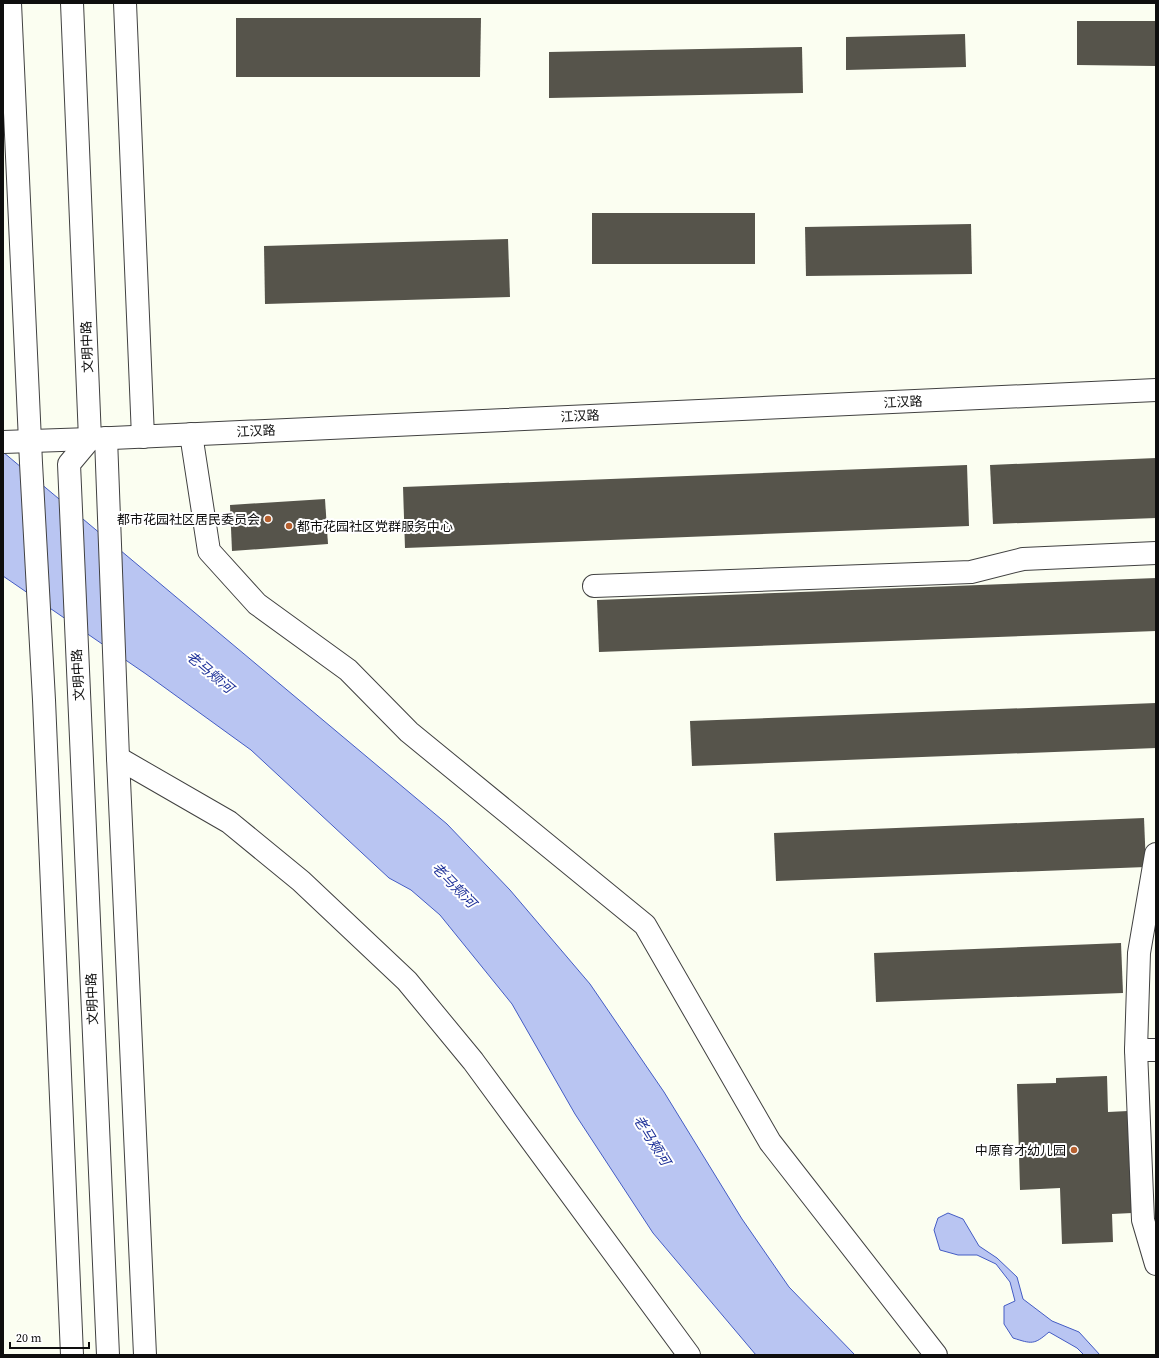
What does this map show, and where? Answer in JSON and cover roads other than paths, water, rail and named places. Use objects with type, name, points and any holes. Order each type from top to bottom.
[{"type":"street","points":[[10,3],[31,463],[44,700],[72,1355]]},
{"type":"street","name":"文明中路","points":[[72,3],[98,438],[69,464],[108,1355]]},
{"type":"street","points":[[125,3],[144,436]]},
{"type":"street","name":"江汉路","points":[[3,442],[1156,390]]},
{"type":"street","points":[[191,434],[209,551],[257,604],[348,670],[409,732],[644,926],[770,1142],[936,1355]]},
{"type":"street","points":[[98,438],[108,492],[118,758],[145,1355]]},
{"type":"street","points":[[594,586],[971,572],[1023,560],[1156,553]]},
{"type":"street","points":[[118,758],[229,822],[301,881],[407,981],[473,1061],[689,1355]]},
{"type":"street","points":[[1156,854],[1139,953],[1146,1050],[1143,1220],[1156,1264]]},
{"type":"water","name":"老马颊河","points":[[3,452],[447,824],[510,890],[590,984],[664,1092],[742,1219],[789,1287],[855,1355],[756,1355],[653,1233],[575,1114],[512,1004],[440,915],[411,890],[389,878],[251,750],[146,674],[3,576]]},
{"type":"water","points":[[948,1213],[963,1219],[979,1246],[997,1258],[1017,1277],[1023,1299],[1052,1321],[1079,1332],[1100,1355],[1084,1355],[1077,1348],[1049,1332],[1040,1339],[1032,1342],[1013,1338],[1004,1324],[1004,1306],[1015,1301],[1010,1282],[996,1264],[977,1255],[958,1255],[940,1250],[934,1230],[938,1218]]},
{"type":"place","name":"都市花园社区居民委员会","points":[[268,519]]},
{"type":"place","name":"都市花园社区党群服务中心","points":[[289,526]]},
{"type":"place","name":"中原育才幼儿园","points":[[1074,1150]]}]
